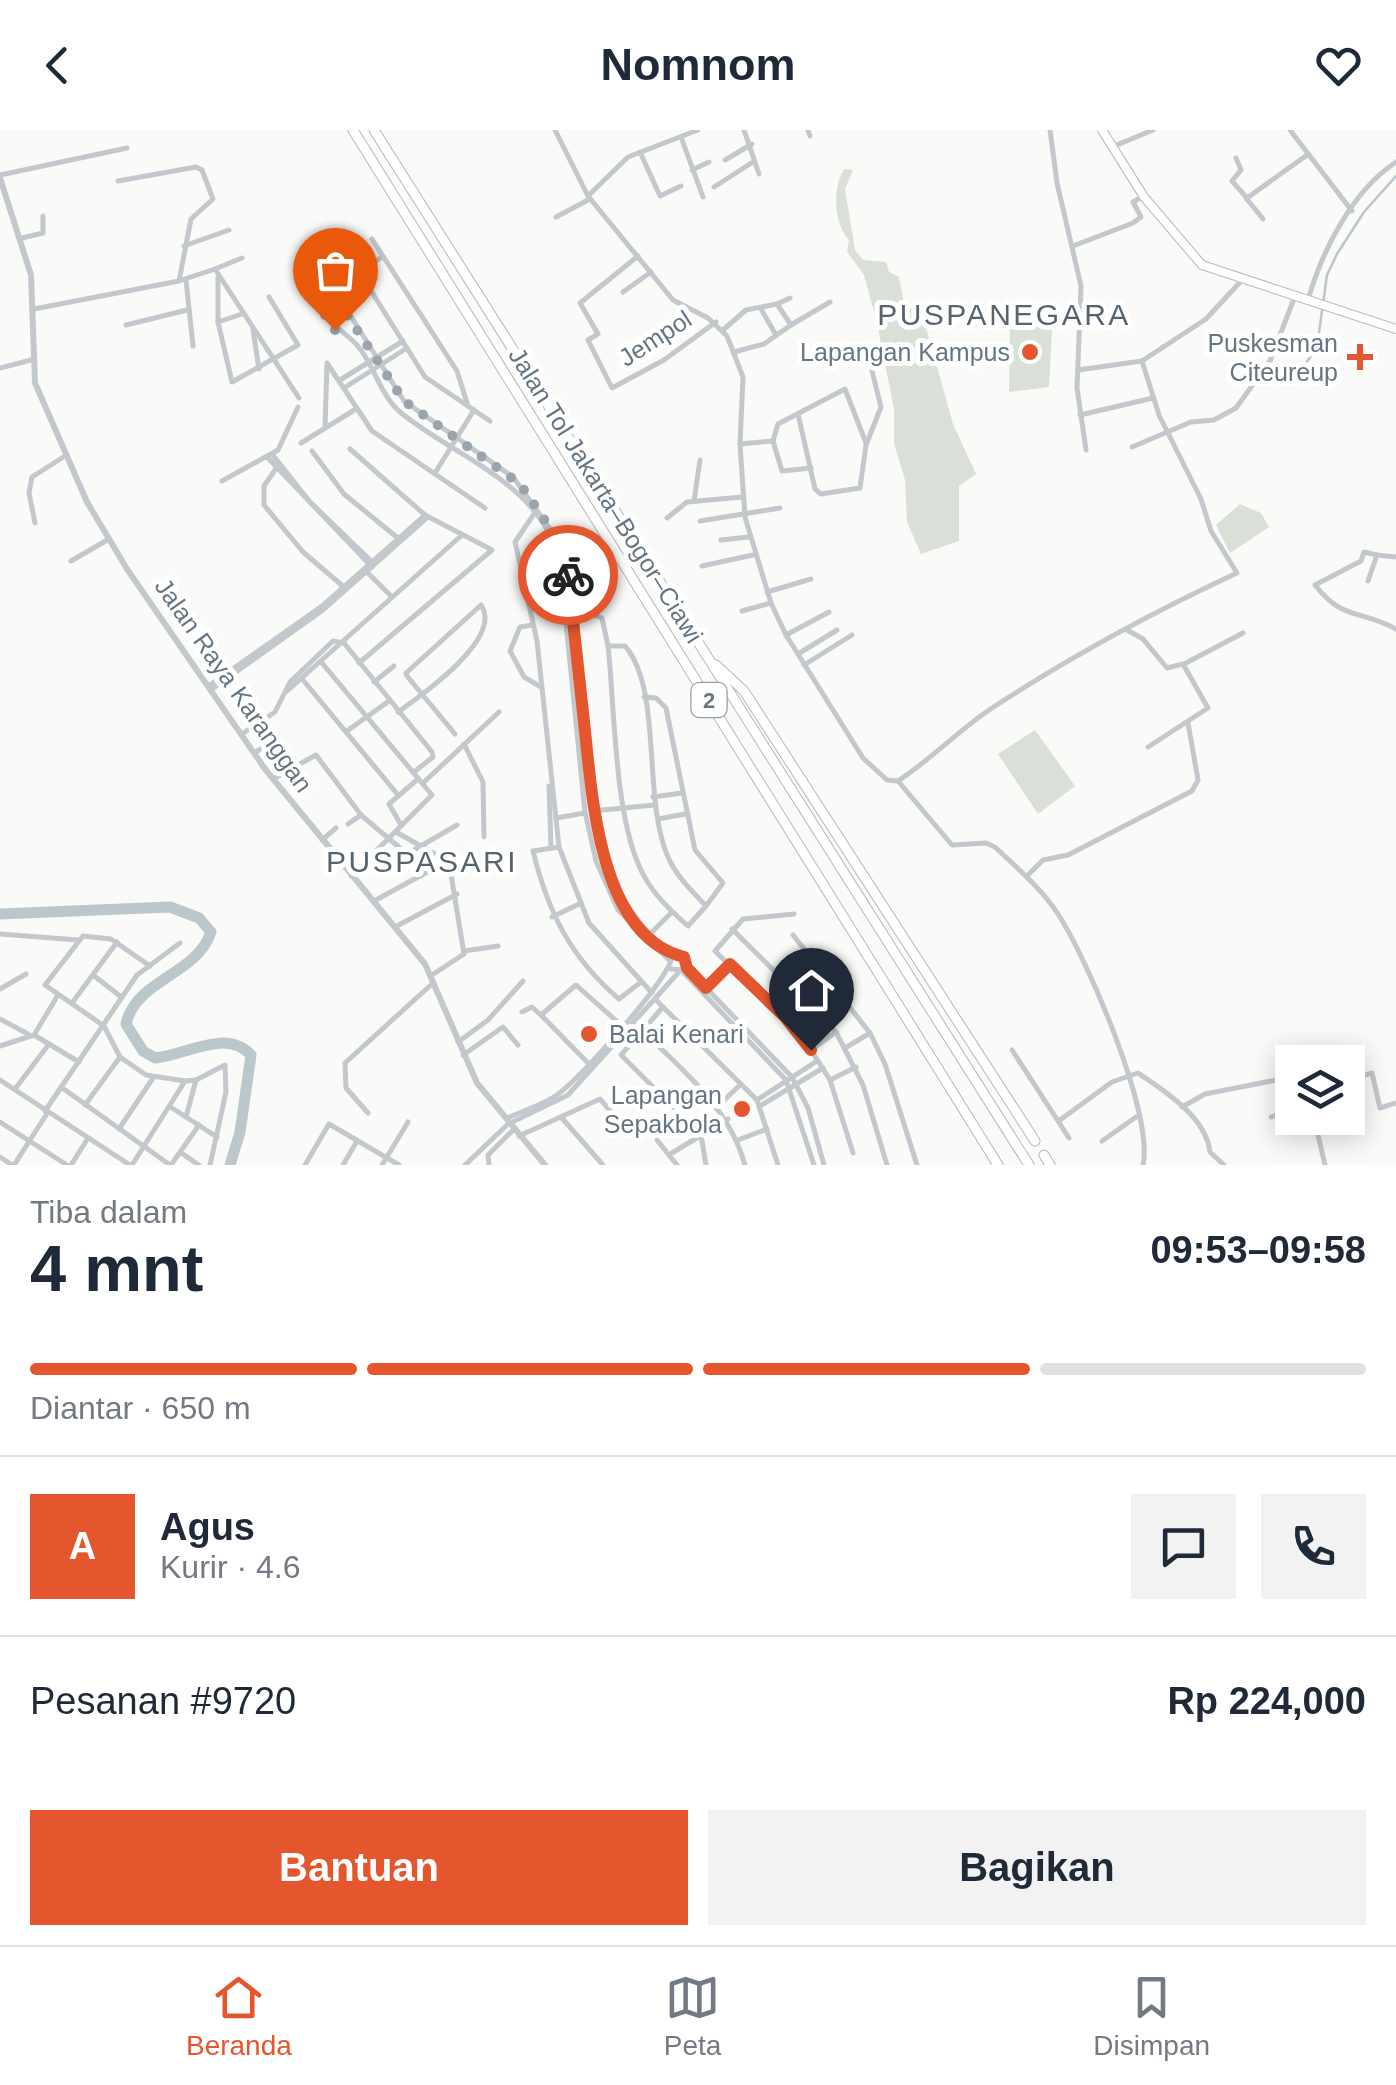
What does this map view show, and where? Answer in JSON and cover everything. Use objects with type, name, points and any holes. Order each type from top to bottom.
[{"type":"highway","name":"Jalan Tol Jakarta–Bogor–Ciawi","points":[[353,130],[995,1165]]},
{"type":"highway","name":"Jalan Tol Jakarta–Bogor–Ciawi","points":[[374,130],[1030,1165]]},
{"type":"highway","points":[[713,664],[733,677],[752,704],[1034,1141]]},
{"type":"highway","points":[[1044,1155],[1050,1165]]},
{"type":"main road","points":[[1102,130],[1144,197],[1197,262],[1396,329]]},
{"type":"street","points":[[556,130],[589,197],[672,300],[716,322],[723,330],[744,387],[742,497],[754,555],[767,592],[786,635],[867,764],[890,782],[898,781],[988,711],[1125,630],[1238,571],[1211,531],[1153,398],[1142,360]]},
{"type":"street","points":[[556,218],[589,197],[619,162],[698,130]]},
{"type":"street","points":[[744,130],[752,144],[758,174]]},
{"type":"street","points":[[1050,130],[1081,286],[1078,370],[1086,450]]},
{"type":"street","points":[[1112,147],[1153,130]]},
{"type":"street","points":[[1290,130],[1352,211]]},
{"type":"street","points":[[682,137],[703,197]]},
{"type":"street","points":[[725,160],[752,144]]},
{"type":"street","points":[[0,177],[126,148]]},
{"type":"street","points":[[640,152],[660,196],[681,186]]},
{"type":"street","points":[[1246,198],[1307,155]]},
{"type":"street","points":[[1236,158],[1242,170],[1232,181],[1263,218]]},
{"type":"street","points":[[692,170],[710,162]]},
{"type":"street","points":[[714,187],[753,162]]},
{"type":"street","points":[[1310,301],[1320,261],[1374,180],[1396,162]]},
{"type":"street","points":[[118,180],[200,168],[213,200],[194,212],[184,246],[182,281],[193,346]]},
{"type":"street","name":"Jalan Raya Karanggan","points":[[0,177],[4,200],[22,238],[34,310],[31,360],[41,400],[65,456],[109,539],[254,753],[434,978],[463,1056],[511,1128],[545,1165]]},
{"type":"street","points":[[1073,246],[1133,224],[1140,217],[1133,202],[1144,197]]},
{"type":"street","points":[[22,238],[42,232],[43,216]]},
{"type":"street","points":[[184,246],[229,230]]},
{"type":"street","points":[[372,239],[456,372],[471,408]]},
{"type":"street","points":[[382,256],[362,274],[425,376],[490,421]]},
{"type":"street","name":"Jempol","points":[[638,256],[580,303],[598,334],[588,340],[612,388],[664,360],[716,322]]},
{"type":"street","points":[[34,310],[182,281],[217,272],[242,258]]},
{"type":"street","points":[[217,272],[299,398]]},
{"type":"street","points":[[217,272],[218,322],[231,381],[292,351],[298,341],[268,296]]},
{"type":"street","points":[[623,292],[651,272]]},
{"type":"street","points":[[1078,370],[1142,360],[1193,330],[1242,280]]},
{"type":"street","points":[[464,1165],[553,1097],[679,971],[684,957],[672,958],[639,935],[607,890],[589,812],[565,574],[542,519],[513,477],[404,401],[335,290],[325,288],[317,302],[328,322],[356,343],[401,412],[506,481],[542,519]]},
{"type":"street","points":[[1132,447],[1170,434],[1190,422],[1214,420],[1236,408],[1254,388],[1284,330],[1295,296]]},
{"type":"street","points":[[723,330],[746,310],[790,298]]},
{"type":"street","points":[[734,352],[776,335],[830,302]]},
{"type":"street","points":[[777,304],[791,325]]},
{"type":"street","points":[[761,308],[776,335]]},
{"type":"street","points":[[126,326],[186,310]]},
{"type":"street","points":[[218,322],[242,314]]},
{"type":"street","points":[[253,330],[259,369]]},
{"type":"street","points":[[342,384],[372,370],[377,362],[405,344]]},
{"type":"street","points":[[0,368],[31,360]]},
{"type":"street","points":[[342,384],[368,363],[377,362]]},
{"type":"street","points":[[325,428],[324,366],[329,364],[372,431],[485,508]]},
{"type":"street","points":[[798,414],[814,489],[821,494],[860,488],[866,445],[881,407],[872,371]]},
{"type":"street","points":[[811,468],[782,471],[773,442],[778,424],[845,389],[866,445]]},
{"type":"street","points":[[1080,415],[1153,398]]},
{"type":"street","points":[[222,481],[270,456],[298,407]]},
{"type":"street","points":[[435,473],[471,408]]},
{"type":"street","points":[[301,444],[356,409]]},
{"type":"street","points":[[740,444],[773,442]]},
{"type":"street","points":[[350,448],[426,516],[492,552],[359,663]]},
{"type":"street","points":[[312,451],[344,494],[400,540]]},
{"type":"street","points":[[35,523],[32,477],[65,456]]},
{"type":"street","points":[[270,456],[370,567],[390,596]]},
{"type":"street","points":[[694,501],[700,460]]},
{"type":"street","points":[[276,466],[264,486],[264,505],[303,552],[346,588]]},
{"type":"street","points":[[666,518],[676,508],[694,501],[742,497]]},
{"type":"street","points":[[700,522],[745,518],[780,508]]},
{"type":"street","points":[[534,514],[515,542],[533,625],[555,847],[578,904],[600,936],[758,1103],[778,1165]]},
{"type":"street","points":[[211,687],[346,588],[426,516]]},
{"type":"street","points":[[287,691],[462,535]]},
{"type":"street","points":[[721,540],[750,537]]},
{"type":"street","points":[[70,561],[109,539]]},
{"type":"street","points":[[1396,557],[1364,552],[1361,561],[1314,583],[1336,609],[1396,628]]},
{"type":"street","points":[[702,566],[754,555]]},
{"type":"street","points":[[1368,581],[1377,555]]},
{"type":"street","points":[[767,592],[812,580]]},
{"type":"street","points":[[742,611],[772,603]]},
{"type":"street","points":[[398,712],[422,695],[482,636],[486,625],[484,607],[477,607],[407,672],[422,695],[455,734]]},
{"type":"street","points":[[786,635],[829,612]]},
{"type":"street","points":[[591,614],[605,621],[625,808],[642,873],[688,926],[723,883],[696,850],[685,814],[666,708],[656,698],[644,697]]},
{"type":"street","points":[[533,625],[520,627],[510,651],[524,677],[540,688]]},
{"type":"street","points":[[798,654],[837,630]]},
{"type":"street","points":[[1125,630],[1143,639],[1166,668],[1184,664],[1243,633]]},
{"type":"street","points":[[804,665],[852,634]]},
{"type":"street","points":[[242,734],[275,712],[293,679],[335,640],[344,643],[433,755],[418,778]]},
{"type":"street","points":[[608,646],[624,645],[636,658],[644,697],[654,801],[669,861],[706,906]]},
{"type":"street","points":[[322,662],[431,798],[352,876]]},
{"type":"street","points":[[1148,747],[1208,708],[1184,664]]},
{"type":"street","points":[[374,682],[394,666]]},
{"type":"street","points":[[303,680],[398,795]]},
{"type":"street","points":[[346,732],[389,701]]},
{"type":"street","points":[[401,825],[389,806],[398,795],[500,712]]},
{"type":"street","points":[[1027,876],[1043,860],[1068,855],[1192,791],[1198,780],[1188,723]]},
{"type":"street","points":[[254,753],[277,740]]},
{"type":"street","points":[[464,744],[483,782],[484,837]]},
{"type":"street","points":[[273,778],[316,755],[361,814],[388,842],[408,854],[456,826]]},
{"type":"street","points":[[898,781],[952,845],[990,844],[1027,876],[1058,915],[1084,960],[1127,1076],[1146,1147],[1143,1165]]},
{"type":"street","points":[[552,819],[625,808],[682,793]]},
{"type":"street","points":[[589,812],[608,871],[625,907],[672,958],[679,971],[791,1082],[814,1165]]},
{"type":"street","points":[[348,824],[361,814]]},
{"type":"street","points":[[658,820],[685,814]]},
{"type":"street","points":[[322,840],[336,828]]},
{"type":"street","points":[[368,1113],[346,1088],[345,1063],[434,978],[460,959],[464,951],[449,862],[396,832]]},
{"type":"street","points":[[555,847],[532,851],[552,917],[585,967],[619,999],[641,982]]},
{"type":"street","points":[[374,900],[433,868]]},
{"type":"street","points":[[395,927],[457,894]]},
{"type":"street","points":[[552,917],[578,904]]},
{"type":"street","points":[[649,935],[673,912]]},
{"type":"street","points":[[794,914],[745,918],[715,951],[785,1017],[811,1050],[830,1080],[853,1153]]},
{"type":"street","points":[[732,929],[836,1032],[856,1067],[887,1165]]},
{"type":"street","points":[[0,934],[78,940],[105,936],[150,966]]},
{"type":"street","points":[[793,936],[870,1034],[885,1064],[917,1165]]},
{"type":"street","points":[[78,940],[45,980],[46,987],[104,1026],[120,1057],[153,1078],[196,1080],[222,1065],[227,1068],[210,1165]]},
{"type":"street","points":[[72,1003],[117,942]]},
{"type":"street","points":[[0,1157],[14,1165],[120,996],[180,943]]},
{"type":"street","points":[[464,951],[498,946]]},
{"type":"street","points":[[706,988],[730,964]]},
{"type":"street","points":[[679,971],[706,988],[791,1082],[824,1165]]},
{"type":"street","points":[[0,989],[26,974]]},
{"type":"street","points":[[94,974],[120,996]]},
{"type":"street","points":[[458,1042],[488,1020],[523,981]]},
{"type":"street","points":[[540,1015],[576,985],[622,1026]]},
{"type":"street","points":[[0,1046],[31,1035],[58,995]]},
{"type":"street","points":[[489,1165],[488,1155],[511,1128],[568,1096],[654,996]]},
{"type":"street","points":[[663,1006],[621,1052],[622,1058],[700,1136],[706,1165]]},
{"type":"street","points":[[522,1012],[532,1007],[588,1062]]},
{"type":"street","points":[[0,1019],[79,1062]]},
{"type":"street","points":[[463,1056],[501,1027],[518,1045]]},
{"type":"street","points":[[642,1030],[728,1119],[745,1165]]},
{"type":"street","points":[[811,1050],[836,1032]]},
{"type":"street","points":[[845,1048],[870,1034]]},
{"type":"street","points":[[15,1089],[49,1044]]},
{"type":"street","points":[[1012,1050],[1069,1138]]},
{"type":"street","points":[[85,1105],[120,1057]]},
{"type":"street","points":[[758,1103],[818,1061]]},
{"type":"street","points":[[830,1080],[856,1067]]},
{"type":"street","points":[[791,1082],[823,1068]]},
{"type":"street","points":[[1365,1075],[1372,1073],[1380,1108],[1396,1103]]},
{"type":"street","points":[[1060,1120],[1127,1076],[1140,1075],[1182,1107],[1205,1136],[1210,1152],[1224,1165]]},
{"type":"street","points":[[119,1129],[153,1078]]},
{"type":"street","points":[[0,1080],[131,1165],[172,1108],[185,1081]]},
{"type":"street","points":[[186,1117],[196,1080]]},
{"type":"street","points":[[1182,1107],[1199,1096],[1275,1080]]},
{"type":"street","points":[[718,1106],[742,1083]]},
{"type":"street","points":[[61,1088],[171,1165],[199,1125]]},
{"type":"street","points":[[511,1128],[561,1117],[600,1098],[620,1123]]},
{"type":"street","points":[[172,1108],[217,1137]]},
{"type":"street","points":[[1102,1141],[1137,1116]]},
{"type":"street","points":[[561,1117],[602,1165]]},
{"type":"street","points":[[672,1154],[728,1119]]},
{"type":"street","points":[[0,1122],[57,1162],[69,1165],[88,1138]]},
{"type":"street","points":[[382,1165],[408,1122]]},
{"type":"street","points":[[305,1165],[329,1124],[399,1165]]},
{"type":"street","points":[[738,1140],[767,1130]]},
{"type":"street","points":[[1318,1135],[1325,1165]]},
{"type":"street","points":[[657,1140],[677,1165]]},
{"type":"street","points":[[343,1165],[358,1141]]},
{"type":"street","points":[[180,1152],[200,1165]]},
{"type":"shaded area","points":[[844,169],[853,170],[845,189],[855,250],[863,260],[886,262],[889,272],[899,277],[905,307],[921,310],[953,424],[976,474],[959,486],[959,541],[921,554],[907,522],[905,480],[894,443],[894,409],[877,323],[864,275],[847,252],[849,240],[838,216],[836,196]]},
{"type":"shaded area","name":"Lapangan Kampus","points":[[1053,313],[1049,387],[1009,392],[1010,316]]},
{"type":"shaded area","points":[[1240,504],[1261,513],[1269,527],[1230,553],[1216,525]]},
{"type":"shaded area","points":[[1035,730],[1075,786],[1038,814],[998,754]]},
{"type":"waterway","points":[[1293,382],[1317,347],[1327,275],[1337,254],[1364,212],[1396,176]]},
{"type":"waterway","points":[[0,914],[170,907],[199,918],[211,932],[204,946],[142,997],[126,1024],[143,1051],[155,1058],[218,1043],[241,1047],[251,1055],[240,1132],[230,1165]]},
{"type":"way so far","points":[[335,330],[317,302],[320,290],[328,286],[335,290],[404,401],[507,472],[527,492],[565,550],[568,575]]},
{"type":"place","name":"Lapangan Kampus","points":[[1030,352]]},
{"type":"place","name":"Puskesman Citeureup","points":[[1360,357]]},
{"type":"place","name":"Balai Kenari","points":[[589,1034]]},
{"type":"place","name":"Lapangan Sepakbola","points":[[742,1109]]},
{"type":"district","name":"PUSPANEGARA","points":[[1004,314]]},
{"type":"district","name":"PUSPASARI","points":[[422,861]]},
{"type":"route","points":[[568,575],[593,812],[614,886],[638,923],[674,956],[684,957],[687,968],[706,988],[730,964],[785,1017],[811,1050]]}]
